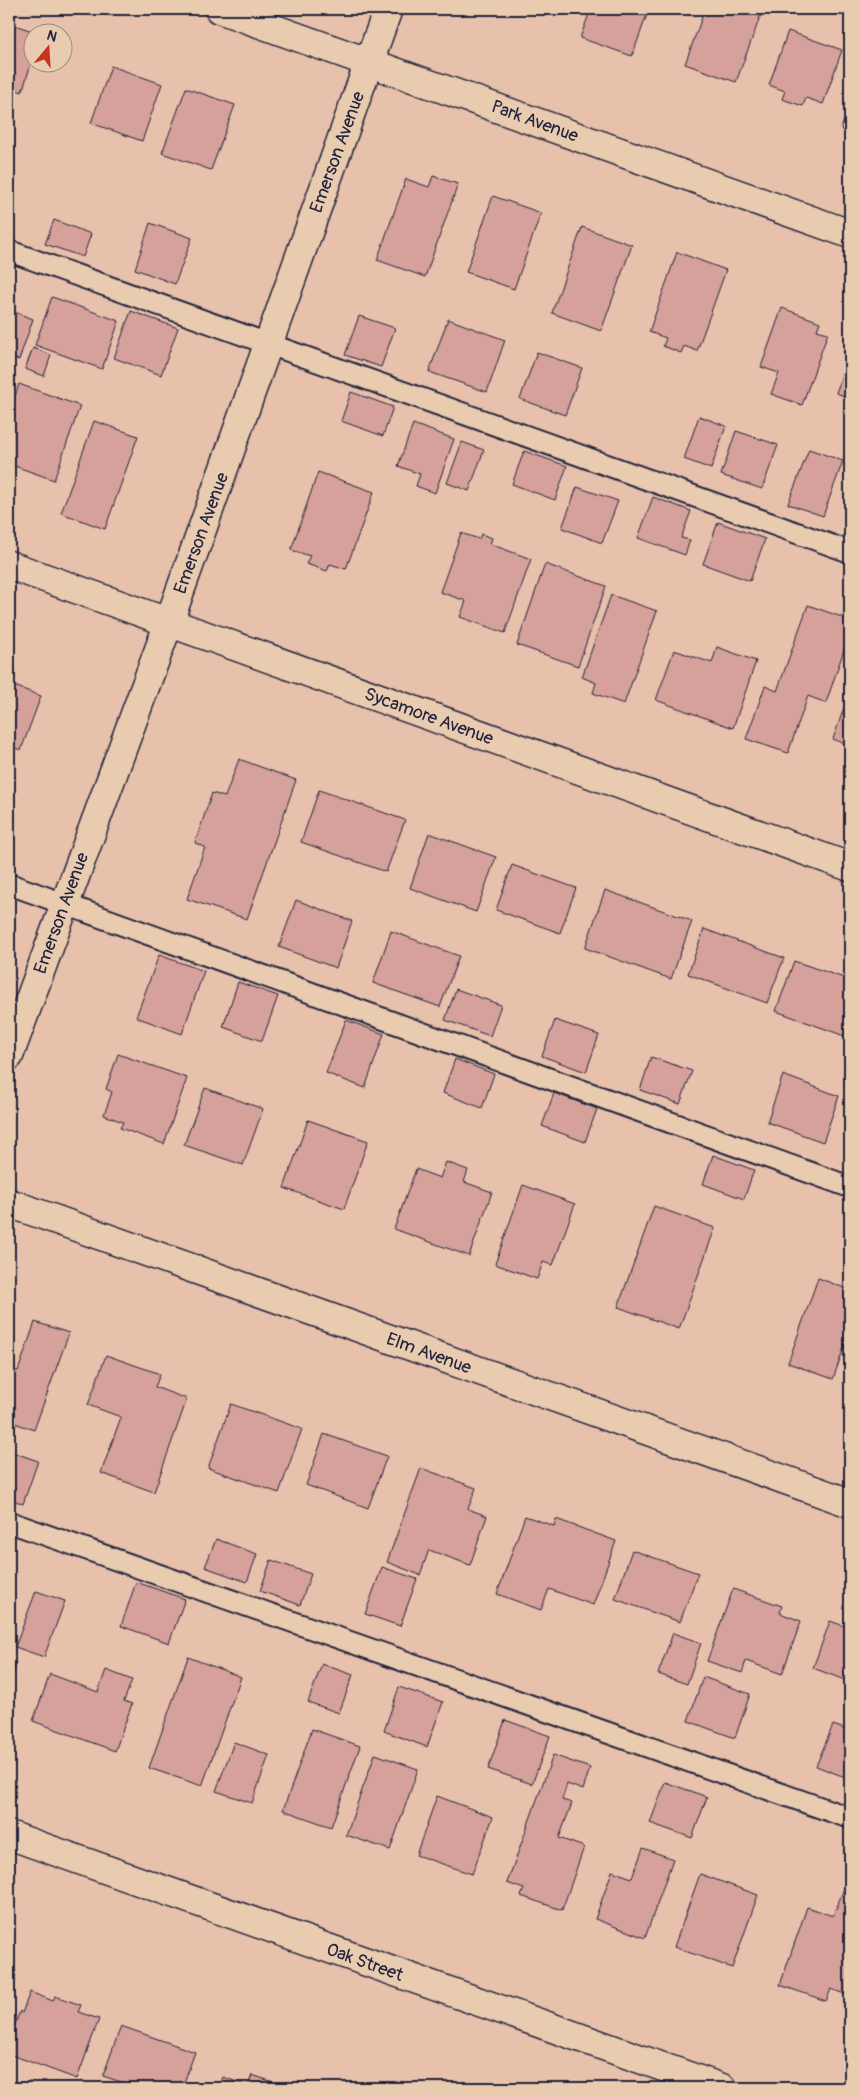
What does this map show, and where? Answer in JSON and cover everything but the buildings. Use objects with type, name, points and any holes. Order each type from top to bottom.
[{"type":"street","name":"Park Avenue","points":[[219,9],[850,234]]},
{"type":"street","name":"Emerson Avenue","points":[[9,1056],[169,622],[388,9]]},
{"type":"street","name":"Sycamore Avenue","points":[[9,565],[850,867]]},
{"type":"street","name":"Elm Avenue","points":[[9,1203],[850,1503]]},
{"type":"street","name":"Oak Street","points":[[9,1835],[722,2088]]},
{"type":"lane","points":[[9,250],[850,552]]},
{"type":"lane","points":[[9,884],[850,1187]]},
{"type":"lane","points":[[9,1522],[850,1818]]}]
